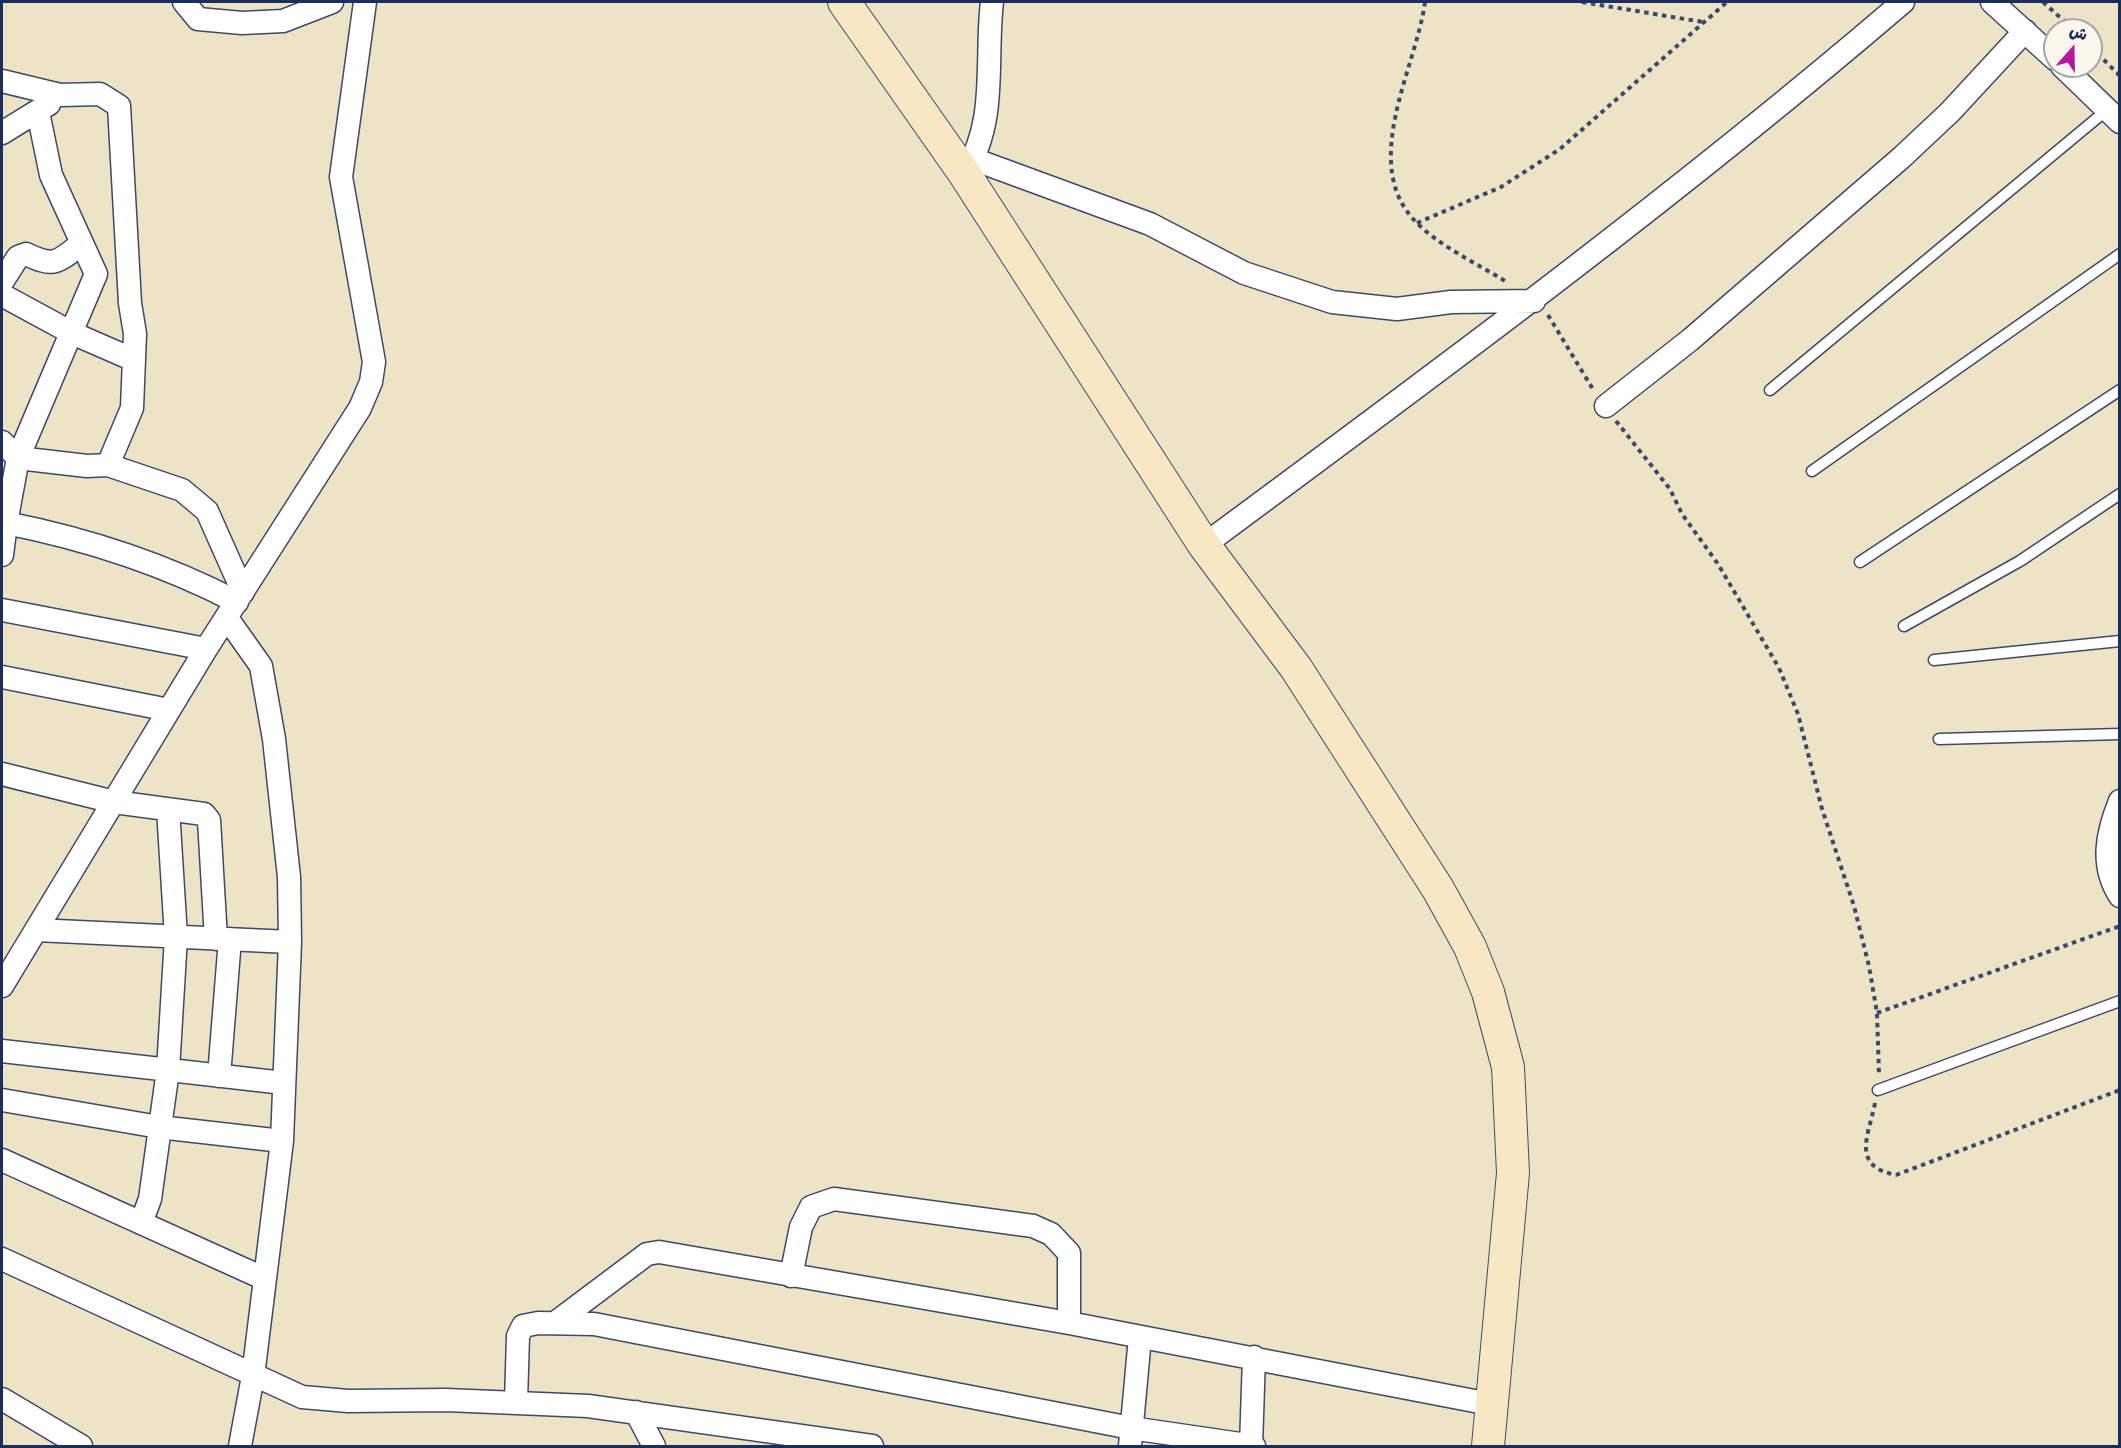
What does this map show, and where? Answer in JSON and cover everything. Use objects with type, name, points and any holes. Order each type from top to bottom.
[{"type":"street","points":[[184,2],[198,19],[242,23],[332,2]]},
{"type":"street","points":[[4,978],[36,930],[206,649],[360,408],[370,382],[374,362],[341,177],[364,2]]},
{"type":"street","points":[[844,2],[969,166],[1204,545],[1296,668],[1438,889],[1470,948],[1488,992],[1508,1067],[1513,1173],[1490,1404],[1488,1446]]},
{"type":"street","points":[[969,166],[987,116],[992,2]]},
{"type":"street","points":[[1204,545],[1534,301],[1807,85],[1903,2]]},
{"type":"street","points":[[1992,2],[2043,48]]},
{"type":"street","points":[[1606,406],[1690,340],[1885,172],[1950,112],[2025,31]]},
{"type":"street","points":[[2075,78],[2114,115]]},
{"type":"street","points":[[2,81],[60,95],[100,94],[118,106],[135,334],[132,408],[108,465]]},
{"type":"street","points":[[2,133],[38,112],[60,95]]},
{"type":"street","points":[[2,555],[4,524],[18,458],[96,274],[51,175],[38,112]]},
{"type":"street","points":[[969,166],[1150,224],[1244,273],[1332,303],[1398,309],[1451,302],[1534,301]]},
{"type":"street","points":[[2,282],[18,257],[26,254],[46,264],[58,262],[82,243]]},
{"type":"street","points":[[96,274],[129,267]]},
{"type":"street","points":[[2,295],[72,333],[134,360]]},
{"type":"street","points":[[2,442],[18,458],[87,466],[108,465],[158,481],[196,500],[207,511],[236,604],[261,666],[274,739],[289,877],[290,942],[282,1141],[263,1278],[253,1376],[240,1446]]},
{"type":"street","points":[[4,524],[47,531],[137,558],[183,575],[236,604]]},
{"type":"street","points":[[2,609],[206,649]]},
{"type":"street","points":[[2,677],[169,710]]},
{"type":"street","points":[[2,774],[114,802],[199,812],[209,820],[223,939],[219,1076]]},
{"type":"street","points":[[2120,801],[2112,820],[2106,856],[2111,882],[2120,896]]},
{"type":"street","points":[[141,1223],[150,1199],[168,1070],[176,937],[168,809]]},
{"type":"street","points":[[36,930],[290,942]]},
{"type":"street","points":[[2,1051],[284,1083]]},
{"type":"street","points":[[2,1100],[159,1127],[282,1141]]},
{"type":"street","points":[[2,1160],[263,1278]]},
{"type":"street","points":[[791,1276],[801,1227],[811,1207],[834,1198],[1033,1226],[1051,1234],[1069,1253],[1069,1323]]},
{"type":"street","points":[[555,1323],[647,1254],[653,1253],[1069,1323],[1490,1404]]},
{"type":"street","points":[[2,1259],[302,1397],[326,1401],[516,1402],[636,1412],[872,1446]]},
{"type":"street","points":[[516,1402],[520,1329],[523,1326],[538,1323],[594,1324],[1131,1437],[1252,1446],[1254,1357]]},
{"type":"street","points":[[1131,1437],[1140,1337]]},
{"type":"street","points":[[2,1399],[81,1446]]},
{"type":"street","points":[[636,1412],[654,1446]]},
{"type":"lane","points":[[1770,390],[2114,115]]},
{"type":"lane","points":[[1812,471],[2120,254]]},
{"type":"lane","points":[[1860,562],[2120,390]]},
{"type":"lane","points":[[1904,626],[2020,561],[2120,494]]},
{"type":"lane","points":[[1934,660],[2120,641]]},
{"type":"lane","points":[[1939,739],[2120,734]]},
{"type":"lane","points":[[1878,1090],[2120,1001]]},
{"type":"path","points":[[1425,2],[1400,97],[1391,152],[1395,190],[1403,206],[1417,223],[1534,301],[1553,323],[1588,384],[1670,489],[1682,514],[1718,564],[1779,668],[1798,714],[1822,809],[1854,906],[1877,1013],[1878,1090],[1864,1144],[1869,1161],[1880,1172],[1896,1175],[2120,1090]]},
{"type":"path","points":[[1582,2],[1704,23]]},
{"type":"path","points":[[1417,223],[1501,187],[1551,155],[1727,2]]},
{"type":"path","points":[[2043,2],[2061,18]]},
{"type":"path","points":[[2103,60],[2120,76]]},
{"type":"path","points":[[1877,1013],[2120,926]]}]
